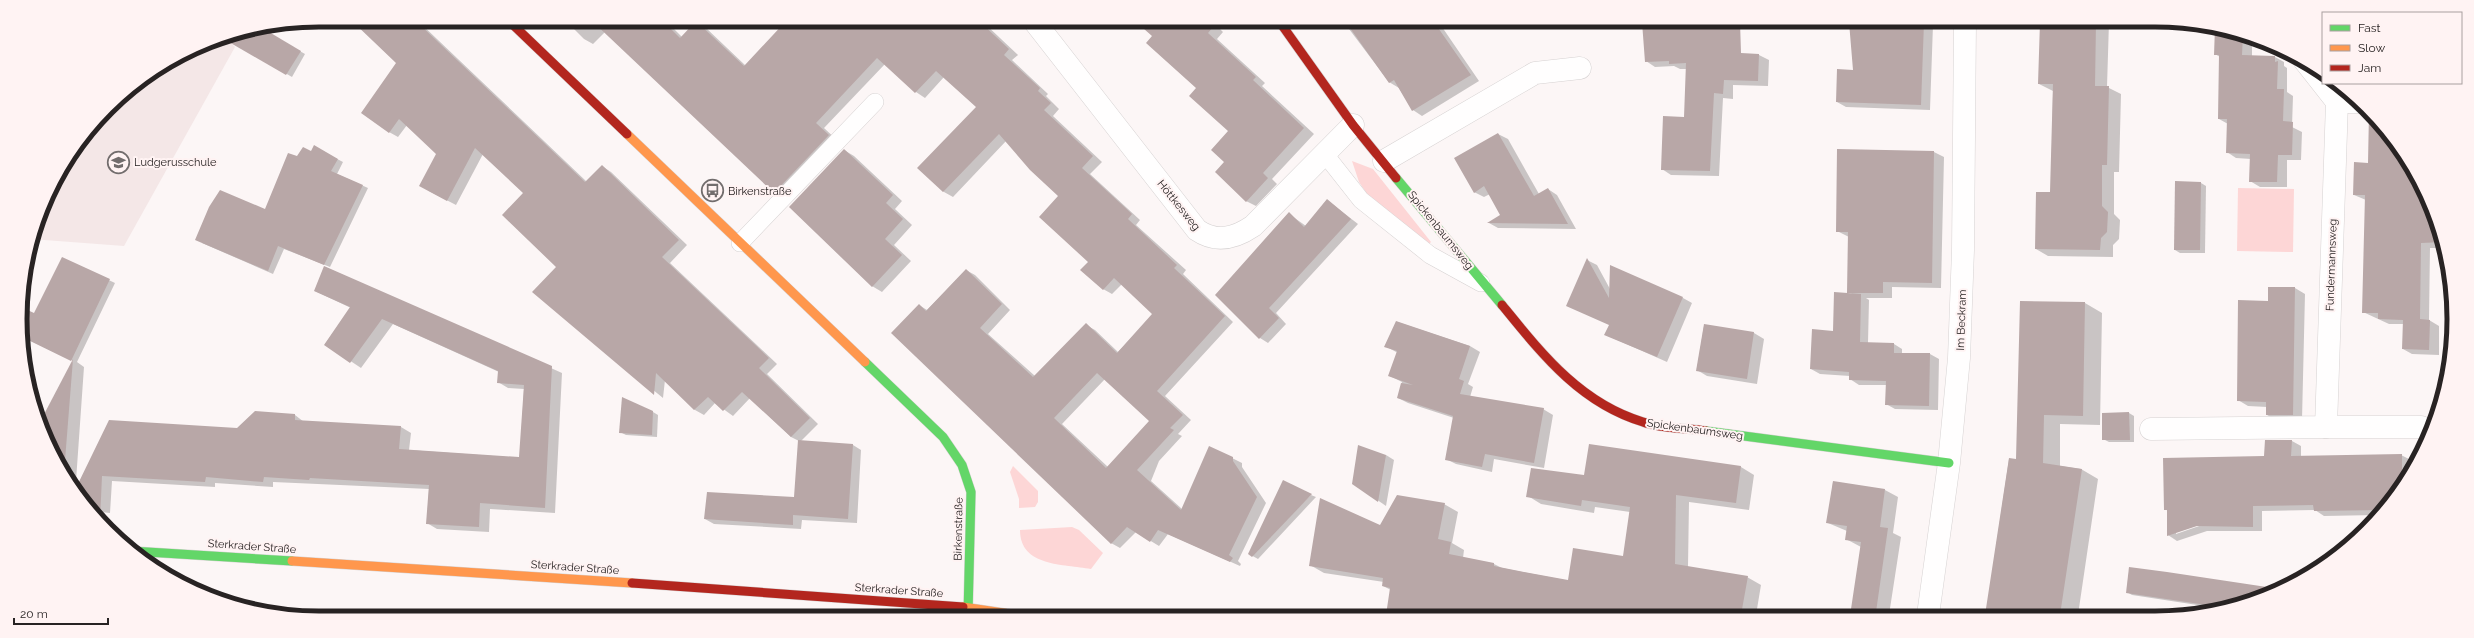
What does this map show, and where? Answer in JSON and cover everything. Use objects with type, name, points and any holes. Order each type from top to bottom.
[{"type":"street","name":"Birkenstraße","points":[[515,27],[943,437],[962,465],[971,492],[968,611]]},
{"type":"street","name":"Höttkesweg","points":[[1039,27],[1197,230],[1206,236],[1224,238],[1240,235],[1253,226],[1353,125]]},
{"type":"street","name":"Spickenbaumsweg","points":[[1283,27],[1353,125],[1548,361],[1579,390],[1609,410],[1644,423],[1949,463]]},
{"type":"street","name":"Im Beckram","points":[[1929,611],[1949,463],[1960,343],[1963,250],[1964,27]]},
{"type":"street","points":[[1384,161],[1535,74],[1580,68]]},
{"type":"street","points":[[2323,84],[2337,102],[2351,102]]},
{"type":"street","name":"Fundermannsweg","points":[[2326,428],[2337,102]]},
{"type":"street","points":[[2151,429],[2421,427]]},
{"type":"street","name":"Sterkrader Straße","points":[[142,552],[727,589],[968,611]]},
{"type":"lane","points":[[740,243],[875,102]]},
{"type":"lane","points":[[1324,153],[1361,200],[1430,255],[1487,286]]},
{"type":"shaded area","name":"Ludgerusschule","points":[[228,41],[235,47],[124,246],[38,240],[49,207],[66,173],[87,141],[99,126],[126,99],[157,76],[190,57]]},
{"type":"shaded area","points":[[1352,161],[1373,169],[1431,242],[1428,245],[1369,197],[1359,182]]},
{"type":"shaded area","points":[[2238,188],[2294,189],[2293,252],[2237,251]]},
{"type":"shaded area","points":[[1013,466],[1038,491],[1038,502],[1035,507],[1019,508],[1019,499],[1010,472]]},
{"type":"shaded area","points":[[1072,527],[1079,530],[1103,553],[1091,569],[1045,562],[1027,551],[1022,542],[1020,530]]},
{"type":"building","points":[[358,27],[422,27],[585,182],[602,165],[679,240],[662,257],[769,358],[759,368],[810,418],[791,437],[742,392],[723,411],[708,397],[694,410],[656,373],[654,395],[532,292],[556,267],[502,215],[523,193],[475,148],[447,201],[419,186],[436,154],[399,119],[389,133],[361,113],[396,63]]},
{"type":"building","points":[[598,27],[669,27],[680,38],[690,27],[702,27],[744,66],[780,27],[985,27],[1009,49],[1004,55],[1040,88],[1038,91],[1051,103],[1044,110],[1093,156],[1082,168],[1132,214],[1128,219],[1177,265],[1174,268],[1225,316],[1157,391],[1183,415],[1170,428],[1174,430],[1137,470],[1181,510],[1209,446],[1233,457],[1233,461],[1257,497],[1229,555],[1233,558],[1230,562],[1158,530],[1150,542],[1127,527],[1111,544],[891,333],[919,304],[926,311],[966,269],[1002,304],[980,328],[1033,377],[1086,323],[1117,353],[1152,314],[1114,278],[1103,290],[1080,270],[1088,262],[1039,217],[1058,196],[1030,170],[999,134],[943,192],[917,168],[976,107],[936,71],[915,93],[877,58],[816,123],[829,135],[774,193]],"holes":[[[1097,373],[1149,421],[1106,468],[1054,418]]]},
{"type":"building","points":[[1142,27],[1213,27],[1208,33],[1256,77],[1253,80],[1304,128],[1263,173],[1268,178],[1246,202],[1215,172],[1224,162],[1211,150],[1228,131],[1189,96],[1196,88],[1146,43],[1152,36]]},
{"type":"building","points":[[1349,27],[1437,27],[1471,75],[1412,111],[1394,80],[1389,83]]},
{"type":"building","points":[[1642,27],[1740,27],[1741,53],[1759,54],[1758,81],[1724,80],[1723,94],[1714,93],[1710,171],[1661,170],[1663,116],[1684,117],[1686,63],[1669,64],[1669,61],[1645,62]]},
{"type":"building","points":[[1849,27],[1924,27],[1921,105],[1836,102],[1837,69],[1853,70]]},
{"type":"building","points":[[2040,27],[2096,27],[2095,86],[2109,86],[2107,165],[2102,165],[2102,206],[2108,212],[2107,232],[2101,238],[2100,250],[2035,249],[2036,192],[2050,192],[2053,84],[2038,84]]},
{"type":"building","points":[[268,32],[301,51],[286,75],[228,41]]},
{"type":"building","points":[[2215,34],[2243,40],[2242,55],[2275,56],[2275,62],[2278,61],[2277,89],[2284,89],[2283,121],[2293,122],[2292,155],[2278,155],[2277,182],[2249,182],[2250,154],[2226,153],[2227,119],[2218,119],[2219,55],[2214,55]]},
{"type":"building","points":[[2369,120],[2387,141],[2408,173],[2425,207],[2437,242],[2421,243],[2420,319],[2430,320],[2429,350],[2402,349],[2403,320],[2378,319],[2378,313],[2362,313],[2365,195],[2353,195],[2354,162],[2368,163]]},
{"type":"building","points":[[1498,133],[1534,196],[1548,188],[1568,224],[1487,223],[1500,215],[1484,186],[1474,193],[1454,158]]},
{"type":"building","points":[[314,145],[338,159],[331,171],[363,185],[324,265],[278,246],[268,271],[195,240],[209,207],[220,190],[265,209],[288,153],[297,156],[303,147],[311,151]]},
{"type":"building","points":[[844,149],[893,195],[886,203],[903,219],[885,239],[902,255],[872,287],[789,207]]},
{"type":"building","points":[[1837,149],[1934,151],[1932,283],[1883,282],[1883,293],[1847,293],[1848,232],[1836,232]]},
{"type":"building","points":[[2175,181],[2201,182],[2200,250],[2174,250]]},
{"type":"building","points":[[1327,199],[1351,219],[1269,308],[1279,318],[1259,339],[1215,295],[1289,212],[1304,227]]},
{"type":"building","points":[[62,257],[110,279],[71,361],[28,340],[27,310],[34,313]]},
{"type":"building","points":[[1587,258],[1609,298],[1610,265],[1683,297],[1657,357],[1604,335],[1609,325],[1566,306]]},
{"type":"building","points":[[324,266],[552,366],[545,508],[480,503],[479,527],[426,524],[429,485],[310,478],[309,480],[264,477],[263,482],[206,477],[205,482],[102,476],[100,513],[99,512],[78,484],[109,420],[237,428],[255,411],[295,414],[295,420],[401,426],[399,449],[519,457],[524,385],[497,383],[498,371],[382,319],[350,363],[324,345],[350,307],[314,291]]},
{"type":"building","points":[[2268,287],[2295,287],[2293,415],[2266,415],[2266,402],[2237,401],[2238,300],[2268,301]]},
{"type":"building","points":[[1834,292],[1861,294],[1860,342],[1894,343],[1894,353],[1930,353],[1929,406],[1885,405],[1886,381],[1849,380],[1849,372],[1810,369],[1812,329],[1833,331]]},
{"type":"building","points":[[2020,301],[2085,302],[2083,416],[2044,415],[2043,463],[2082,469],[2061,611],[1986,611],[2009,458],[2016,459]]},
{"type":"building","points":[[1396,321],[1470,346],[1459,379],[1464,381],[1460,394],[1544,408],[1534,463],[1485,454],[1482,467],[1445,460],[1453,416],[1397,398],[1401,383],[1413,385],[1388,376],[1397,351],[1384,347]]},
{"type":"building","points":[[1704,324],[1754,332],[1747,379],[1696,371]]},
{"type":"building","points":[[73,359],[65,463],[43,416]]},
{"type":"building","points":[[622,397],[653,411],[652,435],[619,433]]},
{"type":"building","points":[[2129,412],[2130,440],[2102,440],[2102,413]]},
{"type":"building","points":[[798,440],[853,444],[848,519],[793,515],[793,525],[704,519],[707,492],[794,497]]},
{"type":"building","points":[[2265,440],[2292,440],[2291,456],[2402,454],[2402,475],[2377,510],[2314,511],[2313,505],[2253,506],[2253,527],[2197,526],[2167,536],[2167,510],[2164,510],[2163,458],[2264,456]]},
{"type":"building","points":[[1589,444],[1741,466],[1736,503],[1676,495],[1675,564],[1748,576],[1742,611],[1387,611],[1390,588],[1382,586],[1383,578],[1309,566],[1320,498],[1380,525],[1397,495],[1445,503],[1438,539],[1451,542],[1449,554],[1494,563],[1494,566],[1568,580],[1573,548],[1623,556],[1630,507],[1582,500],[1581,506],[1526,497],[1531,468],[1584,475]]},
{"type":"building","points":[[1358,445],[1386,455],[1378,502],[1352,484]]},
{"type":"building","points":[[1283,480],[1312,494],[1252,557],[1248,554]]},
{"type":"building","points":[[1833,481],[1885,489],[1880,527],[1888,528],[1876,611],[1851,609],[1861,542],[1845,540],[1847,526],[1826,523]]},
{"type":"building","points":[[2129,567],[2270,588],[2249,596],[2210,605],[2126,593]]},
{"type":"traffic: fast","points":[[1396,178],[1502,305]]},
{"type":"traffic: fast","points":[[865,362],[943,437],[962,465],[971,492],[968,611]]},
{"type":"traffic: fast","points":[[1706,431],[1949,463]]},
{"type":"traffic: fast","points":[[142,552],[292,561]]},
{"type":"traffic: slow","points":[[627,134],[865,362]]},
{"type":"traffic: slow","points":[[292,561],[632,583]]},
{"type":"traffic: slow","points":[[963,607],[990,611]]},
{"type":"traffic: jam","points":[[515,27],[627,134]]},
{"type":"traffic: jam","points":[[1283,27],[1353,125],[1396,178]]},
{"type":"traffic: jam","points":[[1502,305],[1548,359],[1581,390],[1600,403],[1620,414],[1650,424],[1706,431]]},
{"type":"traffic: jam","points":[[632,583],[963,607]]},
{"type":"place","name":"Ludgerusschule","points":[[119,162]]},
{"type":"place","name":"Birkenstraße","points":[[713,191]]}]
